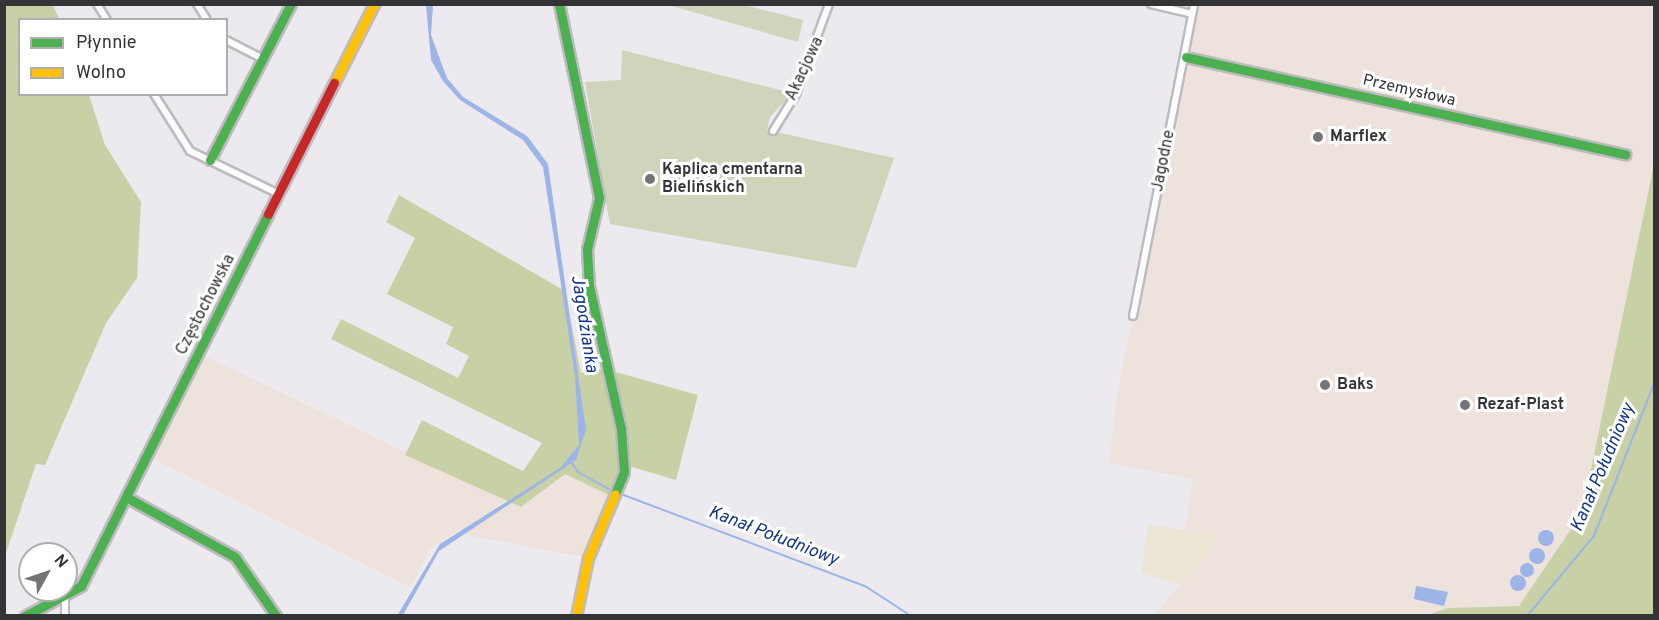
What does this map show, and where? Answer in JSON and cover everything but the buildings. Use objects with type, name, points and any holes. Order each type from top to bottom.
[{"type":"street","points":[[197,4],[206,18]]},
{"type":"street","points":[[210,160],[291,4]]},
{"type":"street","name":"Częstochowska","points":[[78,588],[374,4]]},
{"type":"street","points":[[559,4],[599,198],[587,249],[589,286],[621,429],[624,472],[588,558],[576,615]]},
{"type":"street","name":"Akacjowa","points":[[773,131],[796,94],[829,4]]},
{"type":"street","points":[[1150,4],[1192,14]]},
{"type":"street","name":"Jagodne","points":[[1133,316],[1186,57],[1194,4]]},
{"type":"street","points":[[228,41],[263,58]]},
{"type":"street","name":"Przemysłowa","points":[[1186,57],[1625,154]]},
{"type":"street","points":[[155,96],[190,151],[279,194]]},
{"type":"street","points":[[126,497],[236,557],[276,615]]},
{"type":"street","points":[[25,615],[56,602]]},
{"type":"shaded area","points":[[1194,5],[1654,5],[1654,164],[1583,512],[1519,606],[1447,608],[1428,616],[1154,615],[1220,537],[1185,530],[1193,479],[1109,463],[1117,394]]},
{"type":"shaded area","points":[[205,356],[520,507],[565,474],[613,497],[588,558],[455,533],[431,548],[410,587],[153,459]]},
{"type":"green space","points":[[5,4],[53,5],[59,18],[18,18],[18,96],[89,96],[105,145],[141,202],[137,278],[106,323],[45,465],[36,464],[5,556]]},
{"type":"green space","points":[[668,5],[744,5],[803,20],[798,42]]},
{"type":"green space","points":[[622,50],[792,93],[770,117],[767,130],[894,158],[856,268],[610,224],[585,82],[621,80]]},
{"type":"green space","points":[[1654,164],[1654,615],[1428,615],[1447,608],[1519,606],[1582,513]]},
{"type":"green space","points":[[399,195],[565,291],[581,373],[605,369],[698,395],[676,480],[632,467],[613,497],[565,474],[521,507],[405,455],[422,420],[523,471],[542,443],[331,339],[341,319],[458,378],[469,356],[446,344],[453,327],[387,294],[415,238],[386,222]]},
{"type":"sand","points":[[1148,525],[1220,536],[1180,585],[1141,573]]},
{"type":"water","points":[[426,5],[433,5],[431,35],[447,78],[463,97],[527,136],[548,164],[586,430],[576,460],[439,551],[403,615],[397,616],[440,544],[560,468],[579,445],[575,376],[543,167],[523,140],[460,100],[443,81],[431,60]]},
{"type":"water","points":[[1546,530],[1554,538],[1546,546],[1538,538]]},
{"type":"water","points":[[1537,548],[1545,556],[1537,564],[1529,556]]},
{"type":"water","points":[[1524,563],[1530,563],[1534,570],[1530,577],[1524,577],[1520,573],[1520,567]]},
{"type":"water","points":[[1518,575],[1526,583],[1518,591],[1510,583]]},
{"type":"water","points":[[1416,586],[1448,592],[1444,606],[1414,599]]},
{"type":"waterway","name":"Kanał Południowy","points":[[1527,616],[1594,536],[1654,384]]},
{"type":"waterway","name":"Kanał Południowy","points":[[572,463],[578,472],[611,490]]},
{"type":"waterway","name":"Kanał Południowy","points":[[621,494],[865,586],[911,616]]},
{"type":"traffic: fast","points":[[210,160],[291,4]]},
{"type":"traffic: fast","points":[[559,4],[599,198],[587,249],[589,286],[621,429],[624,472],[615,494]]},
{"type":"traffic: fast","points":[[1186,57],[1625,154]]},
{"type":"traffic: fast","points":[[25,616],[81,586],[268,214]]},
{"type":"traffic: fast","points":[[126,497],[235,557],[276,616]]},
{"type":"traffic: slow","points":[[334,83],[374,4]]},
{"type":"traffic: slow","points":[[576,616],[588,558],[615,494]]},
{"type":"traffic: jam","points":[[268,214],[334,83]]},
{"type":"place","name":"Marflex","points":[[1318,137]]},
{"type":"place","name":"Kaplica cmentarna Bielińskich","points":[[650,179]]},
{"type":"place","name":"Baks","points":[[1325,385]]},
{"type":"place","name":"Rezaf-Plast","points":[[1465,405]]},
{"type":"water label","name":"Jagodzianka","points":[[583,324]]}]
